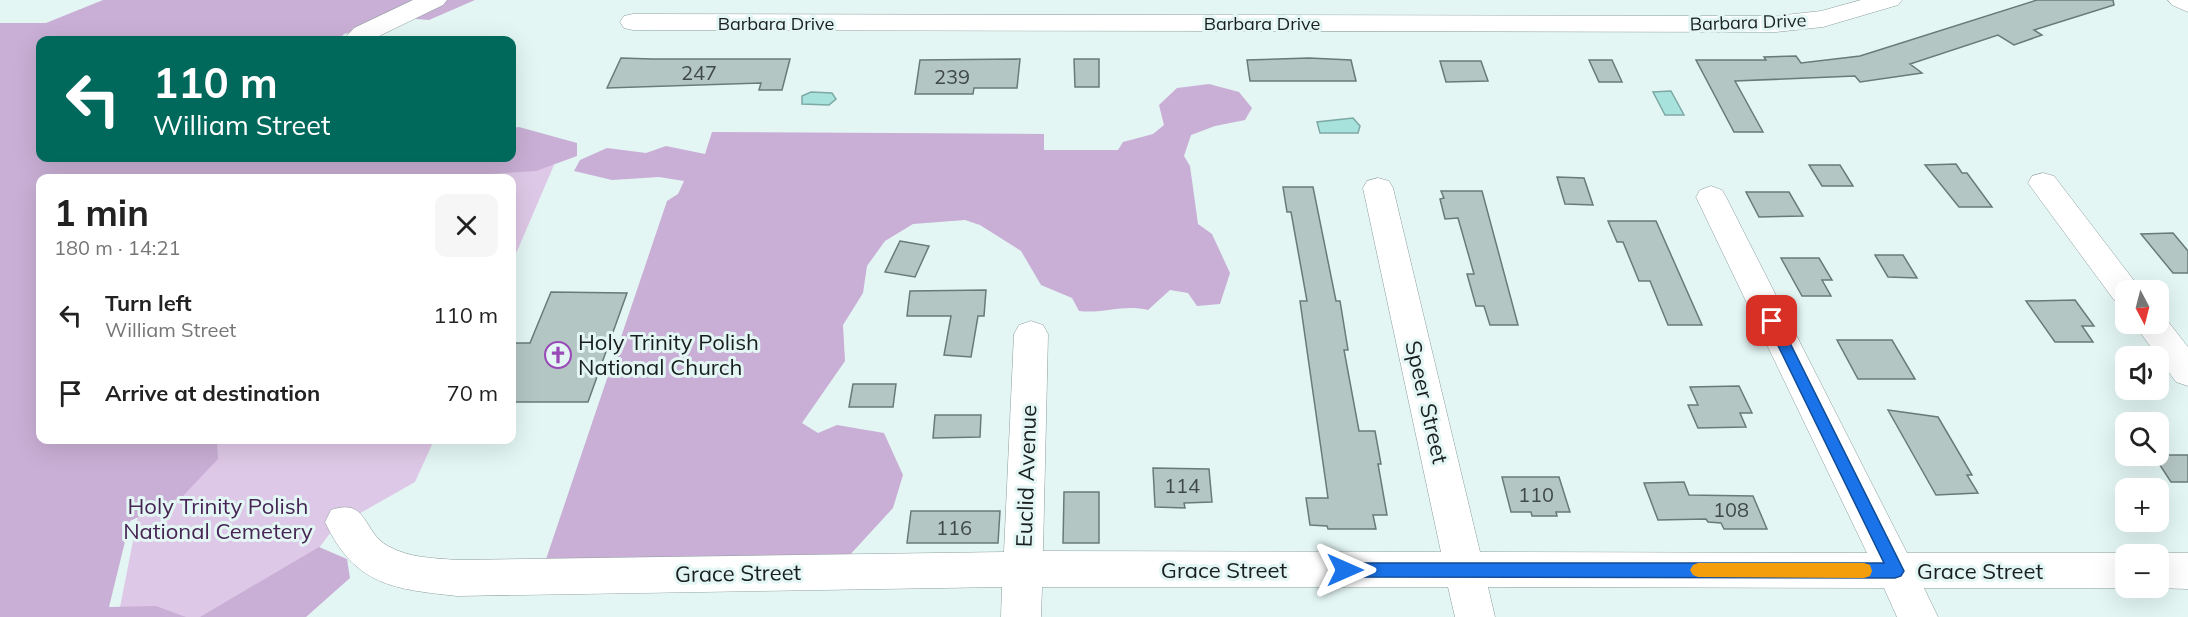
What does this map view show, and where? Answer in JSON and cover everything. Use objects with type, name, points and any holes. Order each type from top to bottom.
[{"type":"street","points":[[361,36],[434,0]]},
{"type":"street","name":"Barbara Drive","points":[[633,22],[1776,24],[1823,19],[1888,0]]},
{"type":"street","points":[[2181,0],[2188,4]]},
{"type":"street","points":[[2043,183],[2118,280]]},
{"type":"street","name":"Speer Street","points":[[1378,188],[1475,617]]},
{"type":"street","points":[[1711,197],[1918,617]]},
{"type":"street","name":"Euclid Avenue","points":[[1021,617],[1031,334]]},
{"type":"street","points":[[2159,334],[2188,372]]},
{"type":"street","name":"Grace Street","points":[[344,522],[370,557],[403,572],[456,578],[1022,569],[2115,571]]},
{"type":"street","points":[[2169,571],[2188,571]]},
{"type":"green space","points":[[557,158],[516,254],[516,174],[332,174],[516,162]]},
{"type":"green space","name":"Holy Trinity Polish National Cemetery","points":[[152,444],[432,444],[415,482],[334,528],[319,548],[214,617],[118,617]]},
{"type":"shaded area","points":[[103,0],[430,0],[385,23],[342,36],[36,36],[36,162],[516,162],[516,127],[519,127],[577,143],[577,156],[536,171],[488,174],[36,174],[36,444],[217,444],[218,459],[183,496],[130,521],[109,607],[156,606],[186,617],[0,617],[0,23],[46,23]]},
{"type":"shaded area","points":[[437,0],[475,0],[429,20],[401,18]]},
{"type":"shaded area","points":[[1209,84],[1239,92],[1252,108],[1245,120],[1215,126],[1191,135],[1184,156],[1190,166],[1198,224],[1212,234],[1230,273],[1220,304],[1197,306],[1188,293],[1170,290],[1148,310],[1130,308],[1079,311],[1072,298],[1041,285],[1021,251],[980,225],[965,220],[913,224],[885,241],[867,266],[863,293],[843,325],[845,361],[802,423],[818,433],[837,425],[884,433],[903,475],[893,508],[836,570],[541,574],[667,201],[678,194],[684,181],[659,177],[612,180],[574,171],[580,160],[607,148],[646,153],[666,146],[705,154],[712,132],[1044,134],[1044,150],[1118,150],[1123,142],[1153,134],[1164,125],[1159,105],[1177,88]]},
{"type":"shaded area","points":[[319,547],[347,559],[350,578],[306,617],[200,617]]},
{"type":"water","points":[[1671,91],[1684,115],[1665,115],[1653,92]]},
{"type":"water","points":[[811,92],[832,93],[836,99],[829,105],[802,104],[802,96]]},
{"type":"water","points":[[1353,118],[1360,126],[1358,133],[1320,133],[1317,122]]},
{"type":"building","points":[[2037,0],[2113,0],[2114,5],[2034,30],[2042,35],[2014,45],[1998,35],[1910,64],[1922,73],[1860,82],[1855,76],[1735,81],[1763,132],[1734,132],[1696,60],[1766,60],[1764,57],[1796,56],[1801,63],[1860,56]]},
{"type":"building","points":[[621,58],[790,59],[782,90],[759,90],[761,83],[607,88]]},
{"type":"building","points":[[1309,58],[1351,60],[1356,81],[1250,81],[1247,60]]},
{"type":"building","points":[[1020,59],[1017,88],[974,88],[973,94],[915,94],[920,60]]},
{"type":"building","points":[[1074,59],[1099,59],[1099,87],[1075,87]]},
{"type":"building","points":[[1589,60],[1612,60],[1622,82],[1599,82]]},
{"type":"building","points":[[1440,61],[1481,61],[1488,81],[1446,82]]},
{"type":"building","points":[[1956,164],[1962,173],[1967,173],[1992,207],[1959,207],[1925,165]]},
{"type":"building","points":[[1809,165],[1840,165],[1853,186],[1822,186]]},
{"type":"building","points":[[1557,177],[1584,178],[1593,205],[1565,204]]},
{"type":"building","points":[[1283,187],[1313,187],[1336,301],[1340,301],[1348,350],[1344,350],[1359,431],[1375,431],[1387,515],[1373,515],[1376,529],[1328,529],[1327,526],[1310,525],[1306,498],[1328,498],[1300,301],[1307,301],[1291,212],[1287,212]]},
{"type":"building","points":[[1441,191],[1482,191],[1518,325],[1490,325],[1484,306],[1476,306],[1467,274],[1474,274],[1458,218],[1445,219],[1440,199],[1444,198]]},
{"type":"building","points":[[1746,192],[1789,192],[1803,216],[1759,217]]},
{"type":"building","points":[[1608,221],[1656,221],[1702,325],[1668,325],[1650,281],[1639,281],[1623,242],[1617,242]]},
{"type":"building","points":[[2173,233],[2188,251],[2188,273],[2173,273],[2141,234]]},
{"type":"building","points":[[900,241],[929,246],[915,277],[885,272]]},
{"type":"building","points":[[1875,255],[1903,255],[1917,278],[1888,277]]},
{"type":"building","points":[[1781,258],[1819,258],[1832,280],[1822,280],[1831,296],[1802,296]]},
{"type":"building","points":[[986,290],[984,316],[978,316],[971,357],[944,355],[951,316],[907,316],[910,291]]},
{"type":"building","name":"Holy Trinity Polish National Church","points":[[551,292],[627,293],[588,402],[516,402],[516,343],[530,343]]},
{"type":"building","points":[[2075,300],[2094,326],[2082,326],[2093,342],[2055,342],[2026,301]]},
{"type":"building","points":[[1837,340],[1892,340],[1915,379],[1858,379]]},
{"type":"building","points":[[853,384],[896,384],[893,407],[849,407]]},
{"type":"building","points":[[1739,386],[1752,413],[1740,413],[1746,427],[1698,428],[1688,405],[1698,405],[1690,387]]},
{"type":"building","points":[[1888,410],[1938,417],[1972,475],[1967,475],[1978,493],[1936,495]]},
{"type":"building","points":[[935,415],[981,415],[980,437],[933,438]]},
{"type":"building","points":[[2169,455],[2188,455],[2188,482],[2171,482],[2161,466],[2169,466]]},
{"type":"building","points":[[1153,468],[1209,469],[1212,502],[1184,503],[1185,508],[1155,507]]},
{"type":"building","points":[[1502,477],[1559,477],[1570,512],[1556,512],[1557,516],[1532,516],[1531,512],[1511,512]]},
{"type":"building","points":[[1684,482],[1689,495],[1753,496],[1767,529],[1724,529],[1721,523],[1708,522],[1706,519],[1658,520],[1644,483]]},
{"type":"building","points":[[1064,492],[1099,492],[1099,543],[1063,543]]},
{"type":"building","points":[[911,511],[1000,511],[998,543],[907,543]]},
{"type":"slow traffic","points":[[1698,570],[1864,571]]},
{"type":"place","name":"Holy Trinity Polish National Church","points":[[558,355]]},
{"type":"route","points":[[1345,570],[1895,571],[1772,321]]}]
